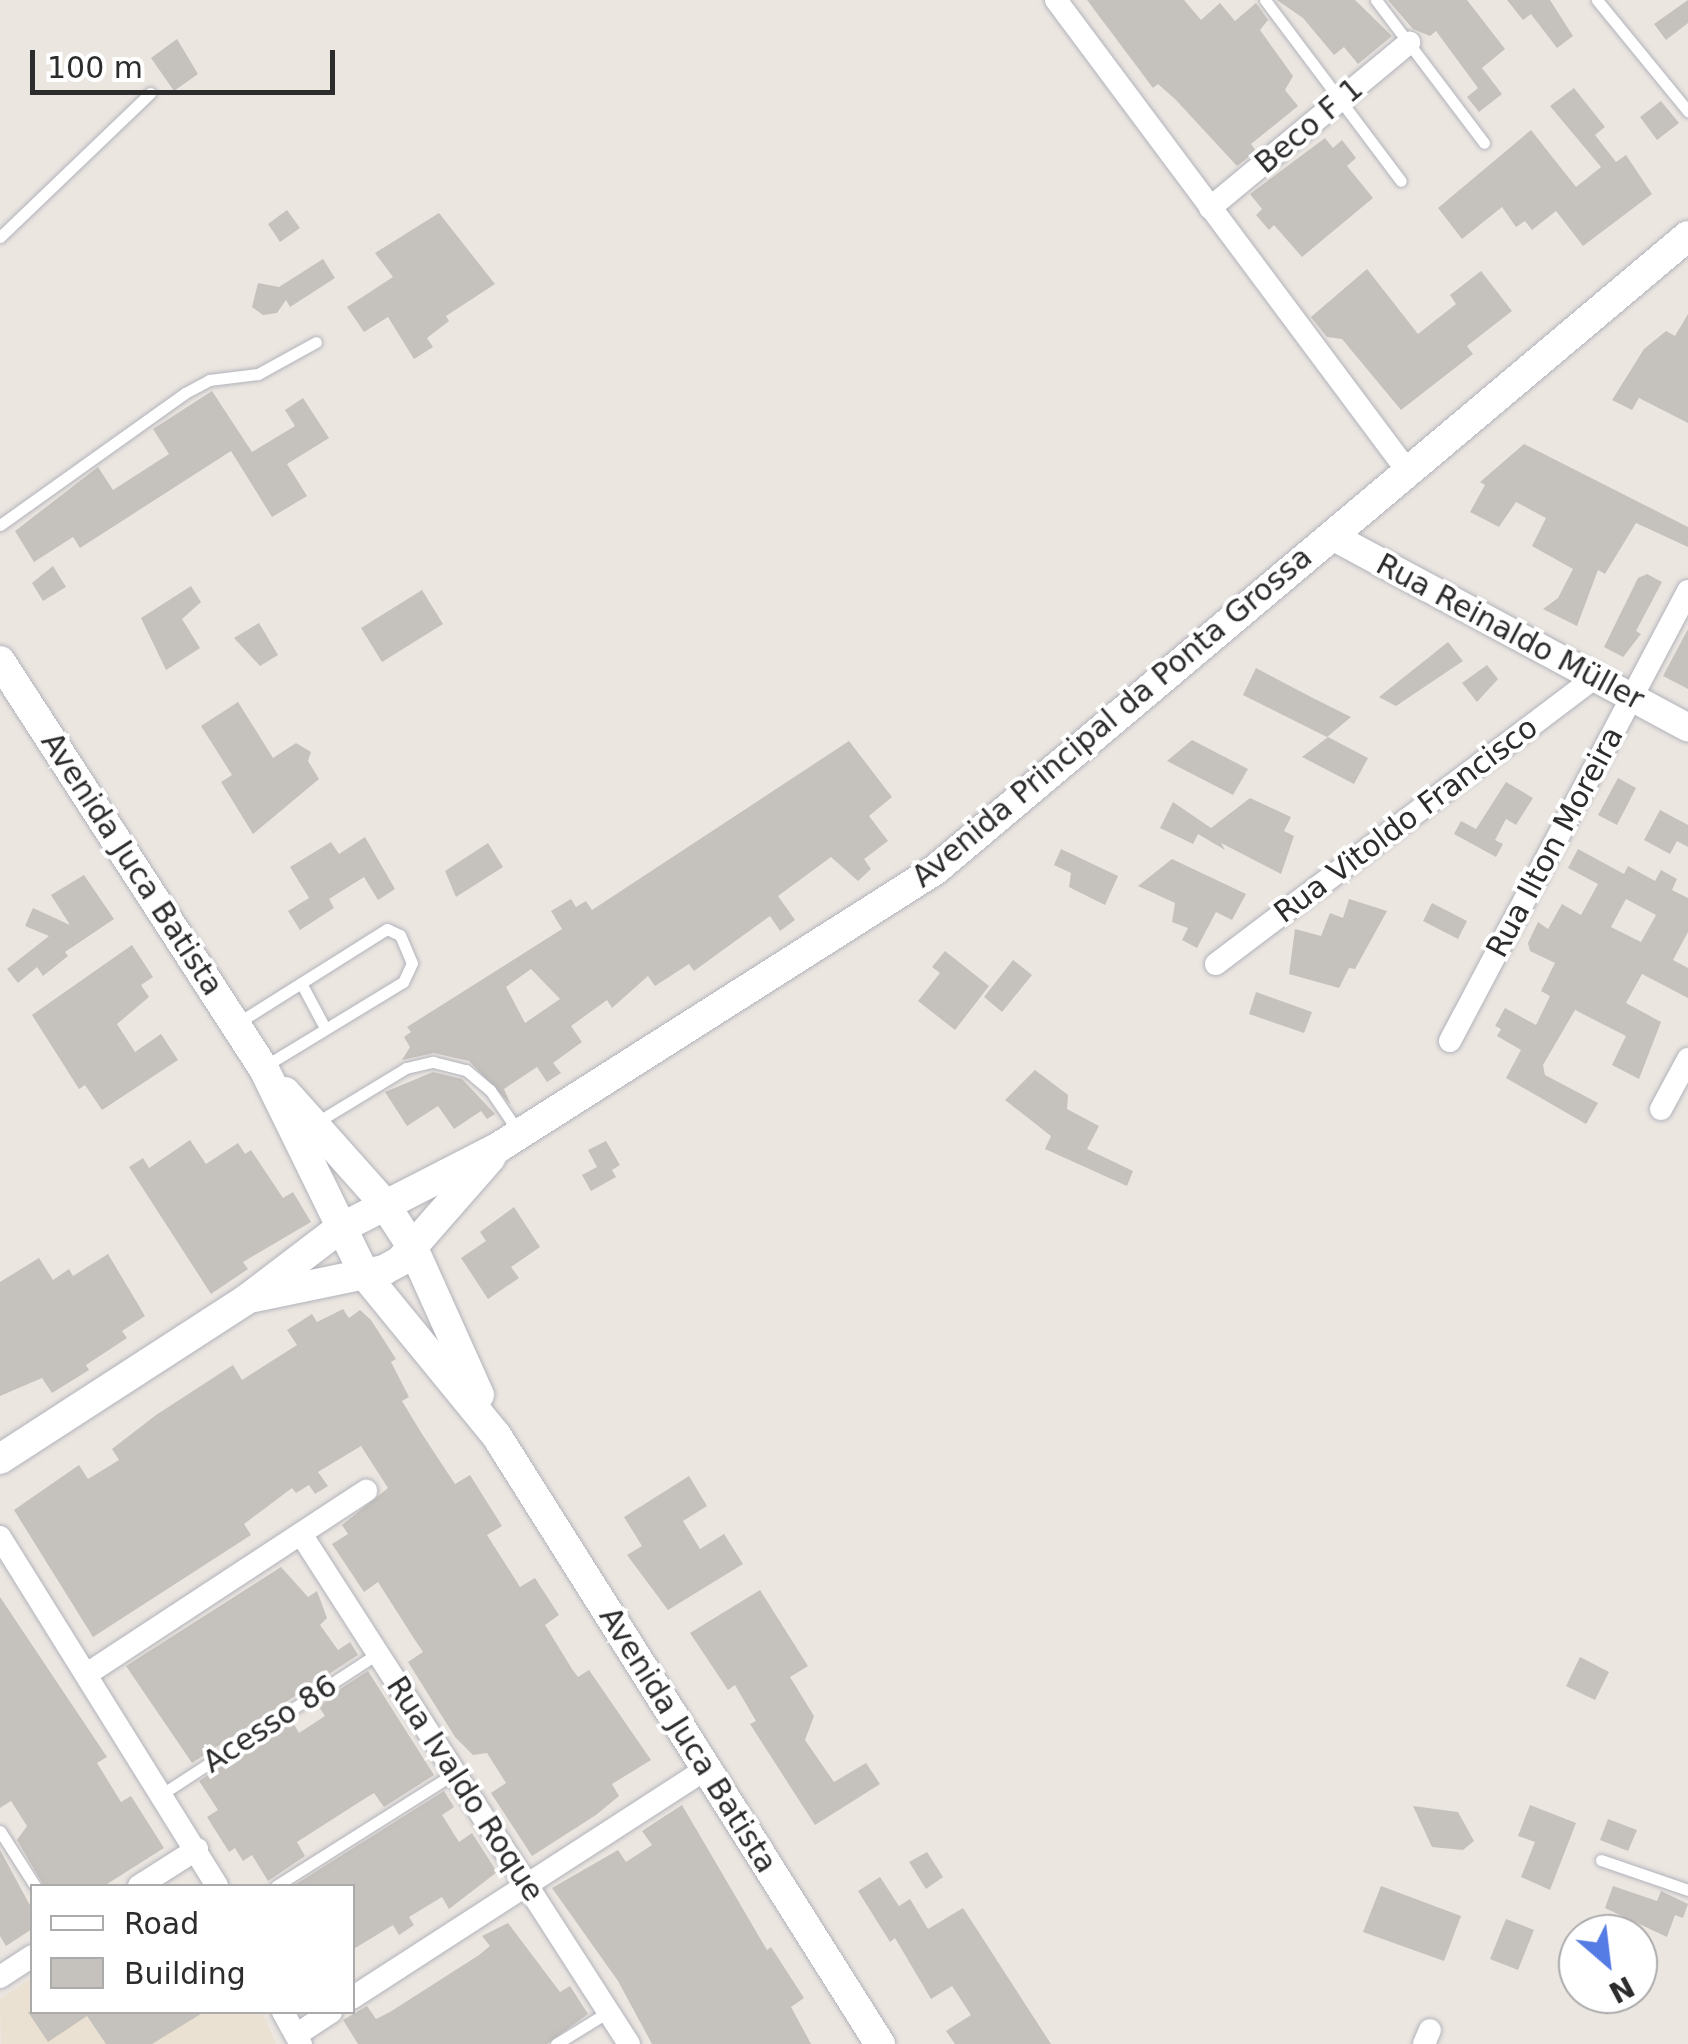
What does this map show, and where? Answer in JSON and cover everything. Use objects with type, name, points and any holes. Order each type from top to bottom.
[{"type":"main road","name":"Avenida Principal da Ponta Grossa","points":[[0,1459],[246,1299],[383,1202],[510,1141],[935,870],[1688,236]]},
{"type":"main road","name":"Avenida Juca Batista","points":[[0,662],[263,1067],[383,1202],[412,1248],[496,1435]]},
{"type":"main road","name":"Avenida Juca Batista","points":[[263,1067],[339,1230],[365,1275],[496,1435],[880,2044]]},
{"type":"main road","name":"Avenida Principal da Ponta Grossa","points":[[246,1299],[384,1270],[412,1248],[510,1141]]},
{"type":"street","points":[[1058,1],[1408,473]]},
{"type":"street","name":"Beco F 1","points":[[1210,208],[1409,44]]},
{"type":"street","name":"Rua Reinaldo Müller","points":[[1332,536],[1688,728]]},
{"type":"street","name":"Rua Ilton Moreira","points":[[1450,1041],[1688,591]]},
{"type":"street","name":"Rua Vitoldo Francisco","points":[[1216,964],[1595,677]]},
{"type":"street","points":[[1661,1109],[1688,1059]]},
{"type":"street","points":[[86,1674],[366,1491]]},
{"type":"street","name":"Rua Ivaldo Roque","points":[[301,1534],[629,2044]]},
{"type":"street","points":[[0,1538],[216,1884]]},
{"type":"street","points":[[355,1996],[706,1769]]},
{"type":"street","points":[[142,1884],[197,1849]]},
{"type":"street","points":[[0,1977],[30,1957]]},
{"type":"street","points":[[285,2014],[298,2039],[329,2014]]},
{"type":"lane","points":[[1265,0],[1401,181]]},
{"type":"lane","points":[[1376,0],[1484,143]]},
{"type":"lane","points":[[1598,0],[1688,111]]},
{"type":"lane","points":[[0,236],[150,94]]},
{"type":"lane","points":[[0,525],[185,393],[209,380],[258,374],[316,342]]},
{"type":"lane","points":[[235,1025],[387,929],[400,935],[412,963],[403,982],[324,1026],[263,1067]]},
{"type":"lane","points":[[301,983],[324,1026]]},
{"type":"lane","points":[[314,1124],[406,1068],[433,1062],[466,1070],[490,1090],[510,1141]]},
{"type":"lane","name":"Acesso 86","points":[[162,1794],[378,1654]]},
{"type":"lane","points":[[279,1884],[454,1773]]},
{"type":"lane","points":[[0,1831],[35,1884]]},
{"type":"lane","points":[[1601,1860],[1688,1890]]},
{"type":"lane","points":[[556,2044],[608,2012]]},
{"type":"shaded area","points":[[30,1979],[30,2014],[263,2014],[276,2044],[1,2044],[0,1999]]},
{"type":"building","points":[[1087,0],[1184,0],[1201,20],[1220,3],[1235,21],[1256,3],[1268,20],[1260,30],[1293,76],[1285,90],[1298,106],[1251,144],[1256,151],[1237,166],[1175,99],[1158,84],[1153,88]]},
{"type":"building","points":[[1277,0],[1355,0],[1392,36],[1358,64],[1344,47],[1334,55],[1303,18]]},
{"type":"building","points":[[1388,0],[1467,0],[1505,49],[1482,68],[1502,94],[1479,112],[1467,97],[1478,88],[1436,31],[1430,36],[1413,29]]},
{"type":"building","points":[[1507,0],[1550,0],[1573,36],[1557,48],[1531,14],[1523,20]]},
{"type":"building","points":[[1688,0],[1688,23],[1666,40],[1654,24]]},
{"type":"building","points":[[177,39],[198,74],[174,91],[151,58]]},
{"type":"building","points":[[1574,88],[1605,127],[1595,135],[1616,162],[1626,155],[1652,194],[1583,246],[1556,211],[1532,230],[1525,221],[1516,227],[1502,207],[1462,239],[1438,208],[1531,130],[1576,187],[1601,167],[1550,106]]},
{"type":"building","points":[[1661,101],[1679,123],[1657,140],[1640,117]]},
{"type":"building","points":[[1325,138],[1333,148],[1342,140],[1356,158],[1347,166],[1373,198],[1302,257],[1274,225],[1269,230],[1256,215],[1262,209],[1250,194]]},
{"type":"building","points":[[287,210],[300,228],[280,242],[268,224]]},
{"type":"building","points":[[439,213],[495,284],[446,316],[449,321],[427,338],[433,347],[414,359],[388,317],[364,332],[347,307],[393,277],[375,253]]},
{"type":"building","points":[[323,259],[335,278],[290,307],[286,300],[277,313],[263,315],[252,307],[258,283],[279,287]]},
{"type":"building","points":[[1367,269],[1418,334],[1456,304],[1450,295],[1481,271],[1512,311],[1467,346],[1473,354],[1401,410],[1342,339],[1327,337],[1311,317]]},
{"type":"building","points":[[1688,314],[1688,423],[1639,398],[1632,410],[1612,400],[1644,349],[1666,331],[1675,336]]},
{"type":"building","points":[[212,391],[252,452],[295,426],[285,410],[303,398],[329,438],[287,464],[307,496],[272,517],[231,451],[80,548],[73,537],[34,562],[15,531],[98,467],[113,490],[169,454],[153,429]]},
{"type":"building","points":[[1524,444],[1688,527],[1688,547],[1636,523],[1605,574],[1598,570],[1577,626],[1543,609],[1558,598],[1573,569],[1532,546],[1546,518],[1516,502],[1499,527],[1470,512],[1485,485],[1480,482]]},
{"type":"building","points":[[53,566],[66,587],[43,601],[32,583]]},
{"type":"building","points":[[1647,574],[1662,582],[1636,631],[1641,634],[1623,657],[1604,647],[1638,578]]},
{"type":"building","points":[[191,586],[201,602],[182,619],[200,648],[166,670],[141,618]]},
{"type":"building","points":[[422,590],[443,624],[382,662],[361,628]]},
{"type":"building","points":[[259,623],[278,655],[260,666],[234,638]]},
{"type":"building","points":[[1688,629],[1688,689],[1663,676]]},
{"type":"building","points":[[1448,642],[1463,661],[1396,706],[1379,697]]},
{"type":"building","points":[[1487,665],[1498,679],[1477,702],[1462,683]]},
{"type":"building","points":[[1256,668],[1351,717],[1327,737],[1243,695]]},
{"type":"building","points":[[238,702],[273,758],[296,743],[311,752],[308,761],[319,779],[253,834],[221,782],[232,775],[201,726]]},
{"type":"building","points":[[1328,737],[1368,758],[1354,784],[1302,757]]},
{"type":"building","points":[[1192,740],[1248,769],[1233,795],[1167,761]]},
{"type":"building","points":[[849,741],[892,797],[869,816],[888,841],[864,859],[871,869],[858,881],[831,857],[778,896],[795,920],[780,931],[770,916],[694,971],[689,964],[655,986],[648,976],[612,1008],[607,1000],[571,1026],[582,1042],[553,1063],[561,1073],[547,1082],[537,1067],[504,1089],[511,1105],[469,1061],[434,1053],[402,1060],[410,1047],[404,1037],[411,1032],[407,1027],[562,929],[551,911],[571,899],[576,907],[586,901],[592,910]],"holes":[[[531,969],[560,999],[525,1023],[506,987]]]},
{"type":"building","points":[[1618,778],[1636,788],[1617,825],[1598,815]]},
{"type":"building","points":[[1506,782],[1533,798],[1516,825],[1506,819],[1495,840],[1503,844],[1496,857],[1454,834],[1461,821],[1476,829]]},
{"type":"building","points":[[1250,798],[1291,817],[1284,831],[1294,836],[1281,874],[1198,834],[1193,844],[1160,828],[1173,802],[1211,828]]},
{"type":"building","points":[[1660,810],[1688,825],[1688,847],[1677,841],[1670,854],[1644,840]]},
{"type":"building","points":[[365,837],[395,889],[378,900],[364,877],[329,899],[334,908],[300,930],[288,911],[309,898],[290,867],[331,842],[339,854]]},
{"type":"building","points":[[488,843],[503,867],[456,897],[445,871]]},
{"type":"building","points":[[1061,849],[1118,876],[1105,905],[1069,887],[1071,873],[1054,865]]},
{"type":"building","points":[[1578,849],[1624,874],[1628,866],[1655,881],[1661,870],[1677,879],[1672,890],[1688,898],[1688,932],[1673,960],[1688,968],[1688,998],[1642,974],[1626,1003],[1661,1022],[1639,1079],[1612,1065],[1626,1036],[1575,1010],[1543,1065],[1545,1075],[1598,1103],[1586,1124],[1506,1078],[1521,1050],[1497,1036],[1501,1029],[1495,1026],[1505,1008],[1536,1025],[1550,996],[1541,991],[1555,963],[1530,951],[1528,943],[1538,922],[1548,929],[1562,904],[1581,915],[1598,884],[1568,868]],"holes":[[[1626,899],[1656,915],[1641,942],[1611,927]]]},
{"type":"building","points":[[1172,859],[1246,894],[1232,920],[1216,912],[1197,948],[1182,940],[1188,928],[1172,922],[1175,903],[1138,886]]},
{"type":"building","points":[[84,875],[114,919],[65,952],[68,956],[43,976],[37,967],[18,983],[7,969],[49,936],[25,926],[33,908],[70,925],[51,895]]},
{"type":"building","points":[[1349,899],[1387,911],[1355,969],[1349,968],[1339,988],[1289,974],[1295,929],[1321,936],[1330,913],[1343,918]]},
{"type":"building","points":[[1432,903],[1467,921],[1458,939],[1423,921]]},
{"type":"building","points":[[132,945],[153,977],[141,985],[149,997],[117,1024],[135,1052],[161,1034],[178,1060],[102,1110],[85,1085],[79,1089],[32,1015]]},
{"type":"building","points":[[945,951],[989,986],[955,1030],[918,1001],[940,973],[932,967]]},
{"type":"building","points":[[1013,960],[1032,975],[1002,1012],[984,997]]},
{"type":"building","points":[[1256,992],[1312,1012],[1304,1033],[1249,1014]]},
{"type":"building","points":[[1035,1070],[1068,1095],[1067,1109],[1099,1126],[1087,1149],[1133,1171],[1127,1186],[1045,1149],[1051,1136],[1005,1100]]},
{"type":"building","points":[[433,1072],[462,1079],[495,1114],[487,1119],[481,1111],[454,1129],[438,1106],[407,1126],[385,1092]]},
{"type":"building","points":[[190,1140],[206,1164],[238,1143],[245,1154],[251,1150],[283,1198],[293,1192],[311,1222],[243,1262],[248,1269],[211,1294],[129,1167],[143,1158],[149,1168]]},
{"type":"building","points":[[606,1141],[620,1165],[612,1170],[616,1177],[591,1191],[582,1175],[597,1167],[588,1150]]},
{"type":"building","points":[[514,1207],[540,1247],[511,1267],[519,1278],[488,1299],[461,1258],[486,1241],[480,1232]]},
{"type":"building","points":[[108,1254],[145,1316],[122,1331],[127,1338],[86,1365],[89,1370],[52,1393],[42,1378],[0,1396],[0,1282],[39,1258],[53,1280],[69,1269],[73,1276]]},
{"type":"building","points":[[343,1309],[349,1318],[360,1310],[371,1320],[396,1359],[391,1362],[409,1397],[402,1401],[422,1434],[455,1484],[470,1475],[502,1526],[487,1535],[520,1587],[535,1578],[559,1615],[545,1625],[572,1669],[578,1677],[589,1670],[651,1760],[612,1784],[619,1796],[596,1815],[532,1856],[491,1793],[506,1783],[487,1753],[473,1755],[455,1737],[408,1662],[423,1652],[378,1582],[364,1592],[332,1544],[348,1534],[342,1525],[388,1488],[361,1446],[318,1472],[328,1486],[315,1494],[309,1485],[296,1493],[292,1488],[244,1524],[251,1535],[93,1637],[14,1510],[79,1465],[88,1479],[119,1460],[112,1449],[156,1415],[233,1365],[242,1380],[297,1345],[287,1330],[312,1314],[317,1322]]},
{"type":"building","points":[[689,1476],[707,1506],[683,1521],[700,1549],[724,1534],[743,1564],[668,1610],[627,1555],[642,1546],[624,1517]]},
{"type":"building","points":[[281,1567],[308,1597],[317,1591],[327,1618],[320,1625],[338,1650],[350,1642],[358,1655],[192,1763],[126,1666]]},
{"type":"building","points":[[760,1590],[808,1666],[790,1677],[814,1716],[805,1740],[834,1782],[866,1763],[880,1784],[815,1825],[750,1724],[756,1721],[735,1685],[728,1690],[690,1633]]},
{"type":"building","points":[[0,1597],[107,1757],[97,1763],[121,1802],[131,1796],[164,1848],[107,1884],[43,1884],[17,1840],[27,1826],[11,1801],[0,1808]]},
{"type":"building","points":[[1580,1657],[1609,1672],[1595,1700],[1566,1686]]},
{"type":"building","points":[[368,1671],[434,1775],[384,1807],[374,1793],[361,1801],[297,1842],[305,1856],[268,1881],[252,1855],[243,1861],[235,1848],[229,1852],[207,1817],[218,1810],[199,1781],[292,1721],[299,1733],[325,1716],[317,1704]]},
{"type":"building","points":[[444,1791],[454,1807],[442,1815],[459,1842],[472,1833],[497,1872],[449,1909],[442,1897],[409,1917],[414,1925],[399,1935],[393,1925],[355,1948],[355,1884],[296,1884]]},
{"type":"building","points":[[682,1805],[767,1950],[771,1947],[804,1998],[791,2007],[811,2044],[652,2044],[618,1981],[552,1888],[618,1850],[626,1862],[652,1845],[642,1831]]},
{"type":"building","points":[[1530,1805],[1576,1823],[1550,1890],[1521,1877],[1535,1842],[1518,1836]]},
{"type":"building","points":[[1413,1806],[1458,1812],[1474,1841],[1463,1850],[1432,1847]]},
{"type":"building","points":[[1608,1819],[1637,1830],[1628,1851],[1600,1840]]},
{"type":"building","points":[[0,1850],[30,1905],[30,1930],[6,1946],[0,1936]]},
{"type":"building","points":[[927,1852],[943,1877],[926,1889],[909,1862]]},
{"type":"building","points":[[880,1877],[899,1906],[910,1899],[928,1929],[963,1908],[1051,2044],[955,2044],[946,2031],[971,2015],[952,1986],[931,1999],[895,1938],[890,1942],[858,1891]]},
{"type":"building","points":[[1381,1886],[1461,1916],[1444,1961],[1363,1932]]},
{"type":"building","points":[[1613,1886],[1657,1901],[1661,1891],[1688,1904],[1683,1918],[1675,1915],[1667,1937],[1658,1933],[1658,1914],[1618,1914],[1605,1908]]},
{"type":"building","points":[[1506,1919],[1534,1930],[1518,1970],[1490,1959]]},
{"type":"building","points":[[508,1923],[560,1992],[570,1986],[588,2014],[547,2044],[358,2044],[343,2020],[367,2006],[376,2019],[390,2012],[490,1946],[482,1936]]},
{"type":"building","points":[[28,2012],[201,2014],[152,2044],[106,2044],[87,2016],[48,2042]]}]
